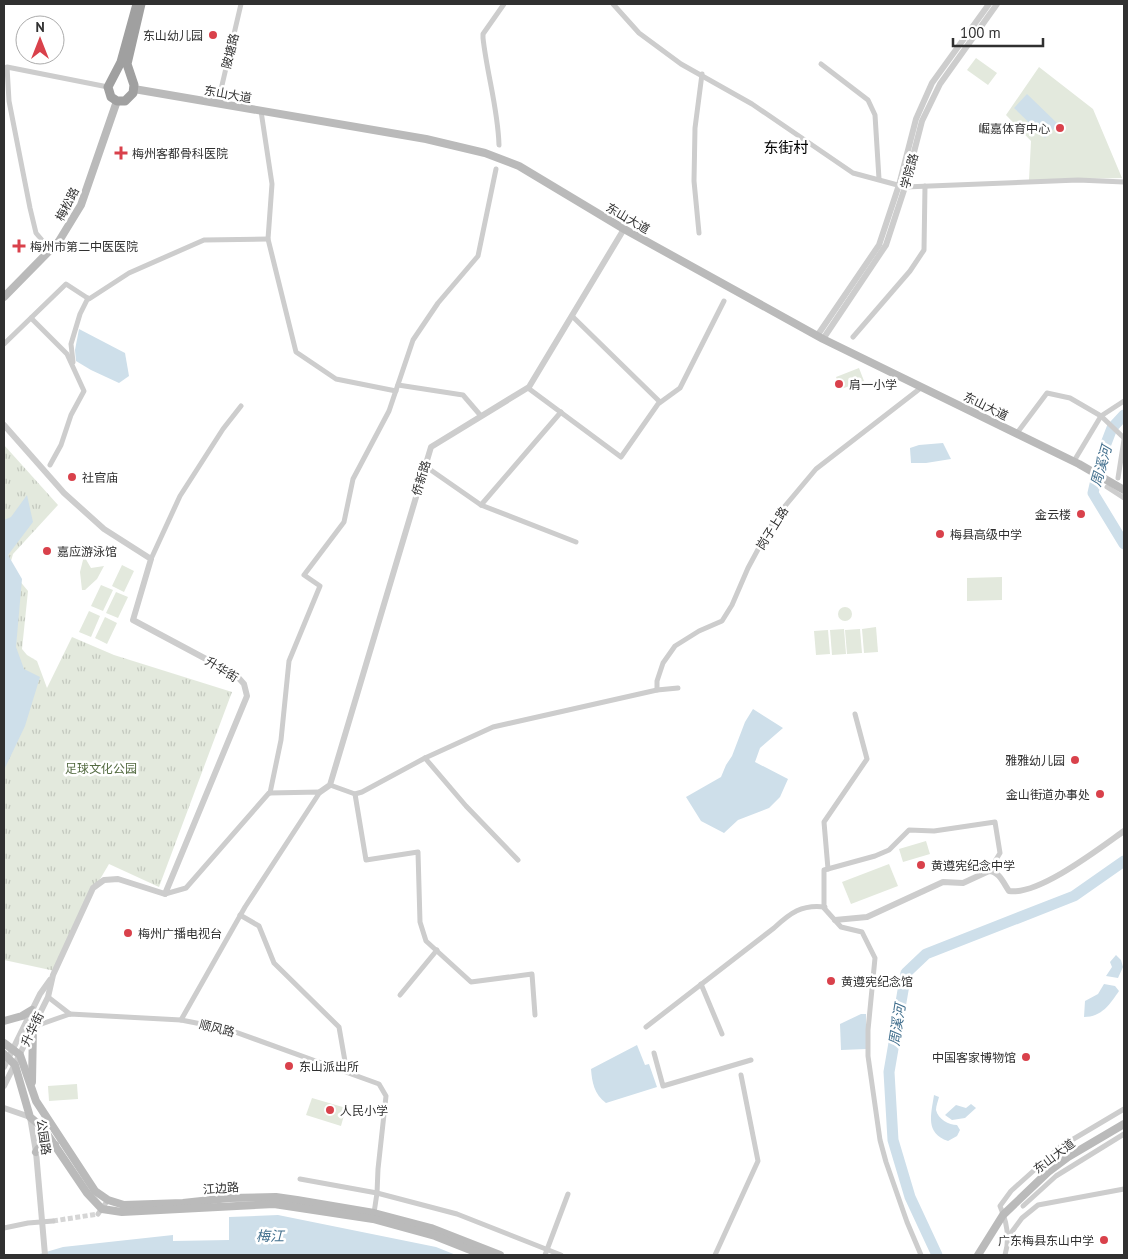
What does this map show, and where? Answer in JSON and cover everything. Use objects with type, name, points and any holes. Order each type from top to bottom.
[{"type":"highway","points":[[136,4],[121,62],[109,83],[109,94],[115,100],[125,101],[129,99],[133,85],[127,64],[142,4]]},
{"type":"highway","points":[[109,83],[122,75],[133,85]]},
{"type":"main road","name":"东山大道","points":[[133,85],[261,111],[426,139],[484,154],[519,166],[624,229],[820,338],[1120,485]]},
{"type":"main road","name":"梅松路","points":[[4,290],[55,238],[78,202],[115,100]]},
{"type":"main road","name":"梅松路","points":[[4,297],[59,241],[81,205],[115,100]]},
{"type":"main road","points":[[4,1022],[22,1016],[32,1010]]},
{"type":"main road","points":[[32,1087],[33,1027]]},
{"type":"main road","points":[[4,1042],[20,1055],[36,1101],[95,1191],[108,1200]]},
{"type":"main road","points":[[6,1056],[15,1065]]},
{"type":"main road","name":"公园路","points":[[15,1065],[30,1117]]},
{"type":"main road","points":[[30,1117],[43,1128],[100,1212]]},
{"type":"main road","name":"东山大道","points":[[978,1255],[1004,1215],[1048,1172],[1068,1156],[1124,1124]]},
{"type":"main road","points":[[36,1152],[44,1145],[55,1145]]},
{"type":"main road","name":"江边路","points":[[108,1200],[124,1205],[183,1203],[229,1198],[276,1198],[374,1213],[431,1228],[500,1255]]},
{"type":"main road","name":"江边路","points":[[100,1212],[274,1204],[380,1221],[435,1236],[483,1255]]},
{"type":"street","name":"陂塘路","points":[[218,98],[240,4]]},
{"type":"street","points":[[498,145],[498,125],[488,79],[482,38],[504,4]]},
{"type":"street","points":[[613,4],[639,33],[681,64],[702,74],[752,104],[853,172],[902,186],[1078,180],[1124,182]]},
{"type":"street","name":"学院路","points":[[902,186],[916,119],[932,83],[989,4]]},
{"type":"street","name":"学院路","points":[[820,338],[886,245],[922,121],[940,84],[997,4]]},
{"type":"street","points":[[821,64],[868,100],[875,115],[879,179]]},
{"type":"street","points":[[47,246],[36,233],[30,208],[9,101],[7,67],[109,83]]},
{"type":"street","points":[[699,233],[694,181],[696,128],[702,74]]},
{"type":"street","points":[[261,111],[272,184],[268,239],[296,352],[336,379],[396,391]]},
{"type":"street","points":[[165,894],[186,888],[270,793],[281,740],[288,661],[320,586],[304,575],[344,522],[353,479],[389,411],[412,340],[438,303],[478,256],[496,169]]},
{"type":"street","points":[[853,337],[910,271],[924,250],[925,186]]},
{"type":"street","name":"侨新路","points":[[330,785],[431,447],[528,388],[624,229]]},
{"type":"street","points":[[74,367],[71,344],[80,314],[88,298],[129,273],[204,240],[268,239]]},
{"type":"street","points":[[4,344],[66,284],[88,298]]},
{"type":"street","points":[[528,388],[621,457],[660,402],[680,388],[724,301]]},
{"type":"street","points":[[572,316],[660,402]]},
{"type":"street","points":[[31,318],[67,354],[84,391],[71,415],[61,445],[50,465]]},
{"type":"street","points":[[398,385],[463,395],[481,416]]},
{"type":"street","name":"岗子上路","points":[[657,690],[657,681],[664,663],[675,646],[699,631],[722,621],[732,605],[748,568],[769,529],[780,512],[816,469],[922,387]]},
{"type":"street","points":[[1017,433],[1047,393],[1070,398],[1103,418],[1124,437],[1120,485]]},
{"type":"street","points":[[1076,463],[1103,418],[1124,400]]},
{"type":"street","points":[[4,425],[64,493],[104,529],[151,559],[180,496],[223,429],[241,406]]},
{"type":"street","points":[[481,505],[561,412]]},
{"type":"street","points":[[425,466],[481,505],[576,542]]},
{"type":"street","points":[[1107,487],[1124,498]]},
{"type":"street","name":"升华街","points":[[4,1067],[6,1056],[12,1049],[53,975],[93,888],[104,880],[118,879],[165,894],[247,696],[244,684],[236,675],[133,620],[151,559]]},
{"type":"street","points":[[181,1020],[240,915],[320,792],[330,785],[355,794],[425,758],[493,727],[657,690],[678,688]]},
{"type":"street","points":[[828,869],[824,822],[868,759],[855,714]]},
{"type":"street","points":[[425,758],[466,806],[518,860]]},
{"type":"street","points":[[270,793],[320,792]]},
{"type":"street","points":[[355,794],[366,860],[418,852],[420,922],[426,941],[471,982],[532,974],[535,1015]]},
{"type":"street","points":[[921,1255],[886,1162],[879,1130],[868,1056],[868,1030],[875,958],[862,932],[841,927],[824,908],[824,870],[875,856],[889,850],[909,830],[934,831],[995,822],[1000,853],[989,871]]},
{"type":"street","points":[[835,920],[867,917],[943,882],[963,882],[989,871],[997,873],[1009,891],[1025,891],[1062,874],[1124,832]]},
{"type":"street","points":[[646,1027],[789,914],[805,908],[825,907]]},
{"type":"street","points":[[240,915],[259,926],[274,964],[339,1027],[346,1067]]},
{"type":"street","points":[[400,995],[437,950]]},
{"type":"street","name":"升华街","points":[[4,1086],[48,997],[53,975]]},
{"type":"street","points":[[702,984],[722,1034]]},
{"type":"street","points":[[48,997],[70,1014]]},
{"type":"street","name":"顺风路","points":[[33,1027],[70,1014],[181,1020],[227,1029],[380,1084],[386,1096],[374,1213]]},
{"type":"street","points":[[654,1053],[663,1086],[752,1060]]},
{"type":"street","points":[[715,1255],[758,1161],[741,1075]]},
{"type":"street","points":[[4,1108],[30,1117]]},
{"type":"street","points":[[1005,1255],[1008,1238],[1004,1215],[1000,1206],[1011,1191],[1060,1147],[1124,1109]]},
{"type":"street","name":"公园路","points":[[30,1117],[36,1152],[45,1255]]},
{"type":"street","points":[[1022,1206],[1056,1176],[1124,1134]]},
{"type":"street","points":[[300,1179],[377,1192],[457,1214],[561,1255]]},
{"type":"street","points":[[1008,1238],[1022,1218],[1038,1205],[1124,1189]]},
{"type":"street","points":[[545,1255],[568,1194]]},
{"type":"street","points":[[100,1212],[108,1200]]},
{"type":"street","points":[[4,1228],[28,1223],[53,1221]]},
{"type":"green space","points":[[976,58],[997,73],[988,85],[967,70]]},
{"type":"green space","name":"崛嘉体育中心","points":[[1039,67],[1093,109],[1122,178],[1029,180],[1031,141],[1006,115]]},
{"type":"green space","points":[[859,368],[864,381],[841,389],[836,377]]},
{"type":"green space","name":"足球文化公园","points":[[4,445],[58,505],[13,554],[9,568],[28,591],[22,649],[27,655],[37,661],[47,688],[72,637],[114,655],[232,692],[159,887],[109,864],[86,903],[55,971],[4,960]]},
{"type":"green space","points":[[84,556],[91,568],[104,566],[97,579],[85,590],[82,590],[80,572]]},
{"type":"green space","points":[[122,565],[134,571],[124,592],[112,586]]},
{"type":"green space","points":[[1002,577],[1002,600],[967,601],[967,578]]},
{"type":"green space","points":[[101,585],[113,590],[103,611],[91,606]]},
{"type":"green space","points":[[116,592],[128,597],[118,618],[106,613]]},
{"type":"green space","points":[[842,607],[848,607],[852,614],[848,621],[842,621],[838,617],[838,611]]},
{"type":"green space","points":[[89,611],[100,616],[91,637],[79,632]]},
{"type":"green space","points":[[105,617],[117,623],[107,644],[95,638]]},
{"type":"green space","points":[[876,627],[878,652],[864,653],[862,629]]},
{"type":"green space","points":[[844,629],[846,654],[832,655],[830,630]]},
{"type":"green space","points":[[860,629],[862,653],[847,654],[845,630]]},
{"type":"green space","points":[[828,630],[830,654],[816,655],[814,631]]},
{"type":"green space","points":[[926,841],[930,854],[903,862],[899,849]]},
{"type":"green space","points":[[889,864],[898,886],[851,904],[842,882]]},
{"type":"green space","points":[[77,1084],[78,1099],[49,1101],[48,1086]]},
{"type":"green space","points":[[312,1098],[346,1108],[341,1126],[306,1115]]},
{"type":"water","points":[[1027,94],[1058,124],[1045,138],[1014,108]]},
{"type":"water","points":[[79,329],[125,353],[129,376],[119,383],[76,361],[75,350]]},
{"type":"water","points":[[943,443],[951,459],[911,463],[910,448],[919,445]]},
{"type":"water","points":[[27,495],[33,522],[8,555],[22,579],[16,647],[24,669],[40,677],[25,726],[4,770],[4,520],[11,517]]},
{"type":"water","points":[[753,709],[783,728],[760,748],[755,762],[788,779],[780,797],[769,808],[738,820],[724,833],[701,821],[686,797],[721,777],[732,756],[745,722]]},
{"type":"water","points":[[1116,955],[1121,960],[1123,967],[1118,978],[1106,976],[1112,967],[1110,962]]},
{"type":"water","points":[[1104,984],[1115,986],[1119,991],[1109,1005],[1101,1012],[1084,1017],[1085,1001],[1098,994]]},
{"type":"water","points":[[861,1014],[866,1014],[866,1049],[841,1050],[840,1024]]},
{"type":"water","points":[[637,1045],[645,1065],[649,1064],[657,1087],[606,1103],[594,1088],[591,1069]]},
{"type":"water","points":[[934,1095],[939,1097],[936,1110],[941,1119],[947,1123],[957,1125],[960,1130],[957,1136],[948,1141],[936,1133],[931,1122]]},
{"type":"water","points":[[971,1104],[976,1108],[965,1118],[952,1120],[945,1115],[956,1105],[966,1108]]},
{"type":"water","name":"梅江","points":[[278,1215],[436,1247],[456,1255],[36,1255],[63,1247],[173,1235],[173,1241],[229,1240],[229,1217]]},
{"type":"waterway","name":"周溪河","points":[[1124,415],[1112,428],[1102,454],[1093,493],[1124,544]]},
{"type":"waterway","name":"周溪河","points":[[937,1255],[910,1197],[893,1140],[889,1072],[906,973],[926,954],[1074,896],[1124,861]]},
{"type":"tunnel","points":[[53,1221],[98,1214]]},
{"type":"place","name":"东山幼儿园","points":[[213,35]]},
{"type":"place","name":"崛嘉体育中心","points":[[1060,128]]},
{"type":"place","name":"梅州客都骨科医院","points":[[121,153]]},
{"type":"place","name":"梅州市第二中医医院","points":[[19,246]]},
{"type":"place","name":"肩一小学","points":[[839,384]]},
{"type":"place","name":"社官庙","points":[[72,477]]},
{"type":"place","name":"金云楼","points":[[1081,514]]},
{"type":"place","name":"梅县高级中学","points":[[940,534]]},
{"type":"place","name":"嘉应游泳馆","points":[[47,551]]},
{"type":"place","name":"雅雅幼儿园","points":[[1075,760]]},
{"type":"place","name":"金山街道办事处","points":[[1100,794]]},
{"type":"place","name":"黄遵宪纪念中学","points":[[921,865]]},
{"type":"place","name":"梅州广播电视台","points":[[128,933]]},
{"type":"place","name":"黄遵宪纪念馆","points":[[831,981]]},
{"type":"place","name":"中国客家博物馆","points":[[1026,1057]]},
{"type":"place","name":"东山派出所","points":[[289,1066]]},
{"type":"place","name":"人民小学","points":[[330,1110]]},
{"type":"place","name":"广东梅县东山中学","points":[[1104,1240]]},
{"type":"district","name":"东街村","points":[[786,147]]}]
